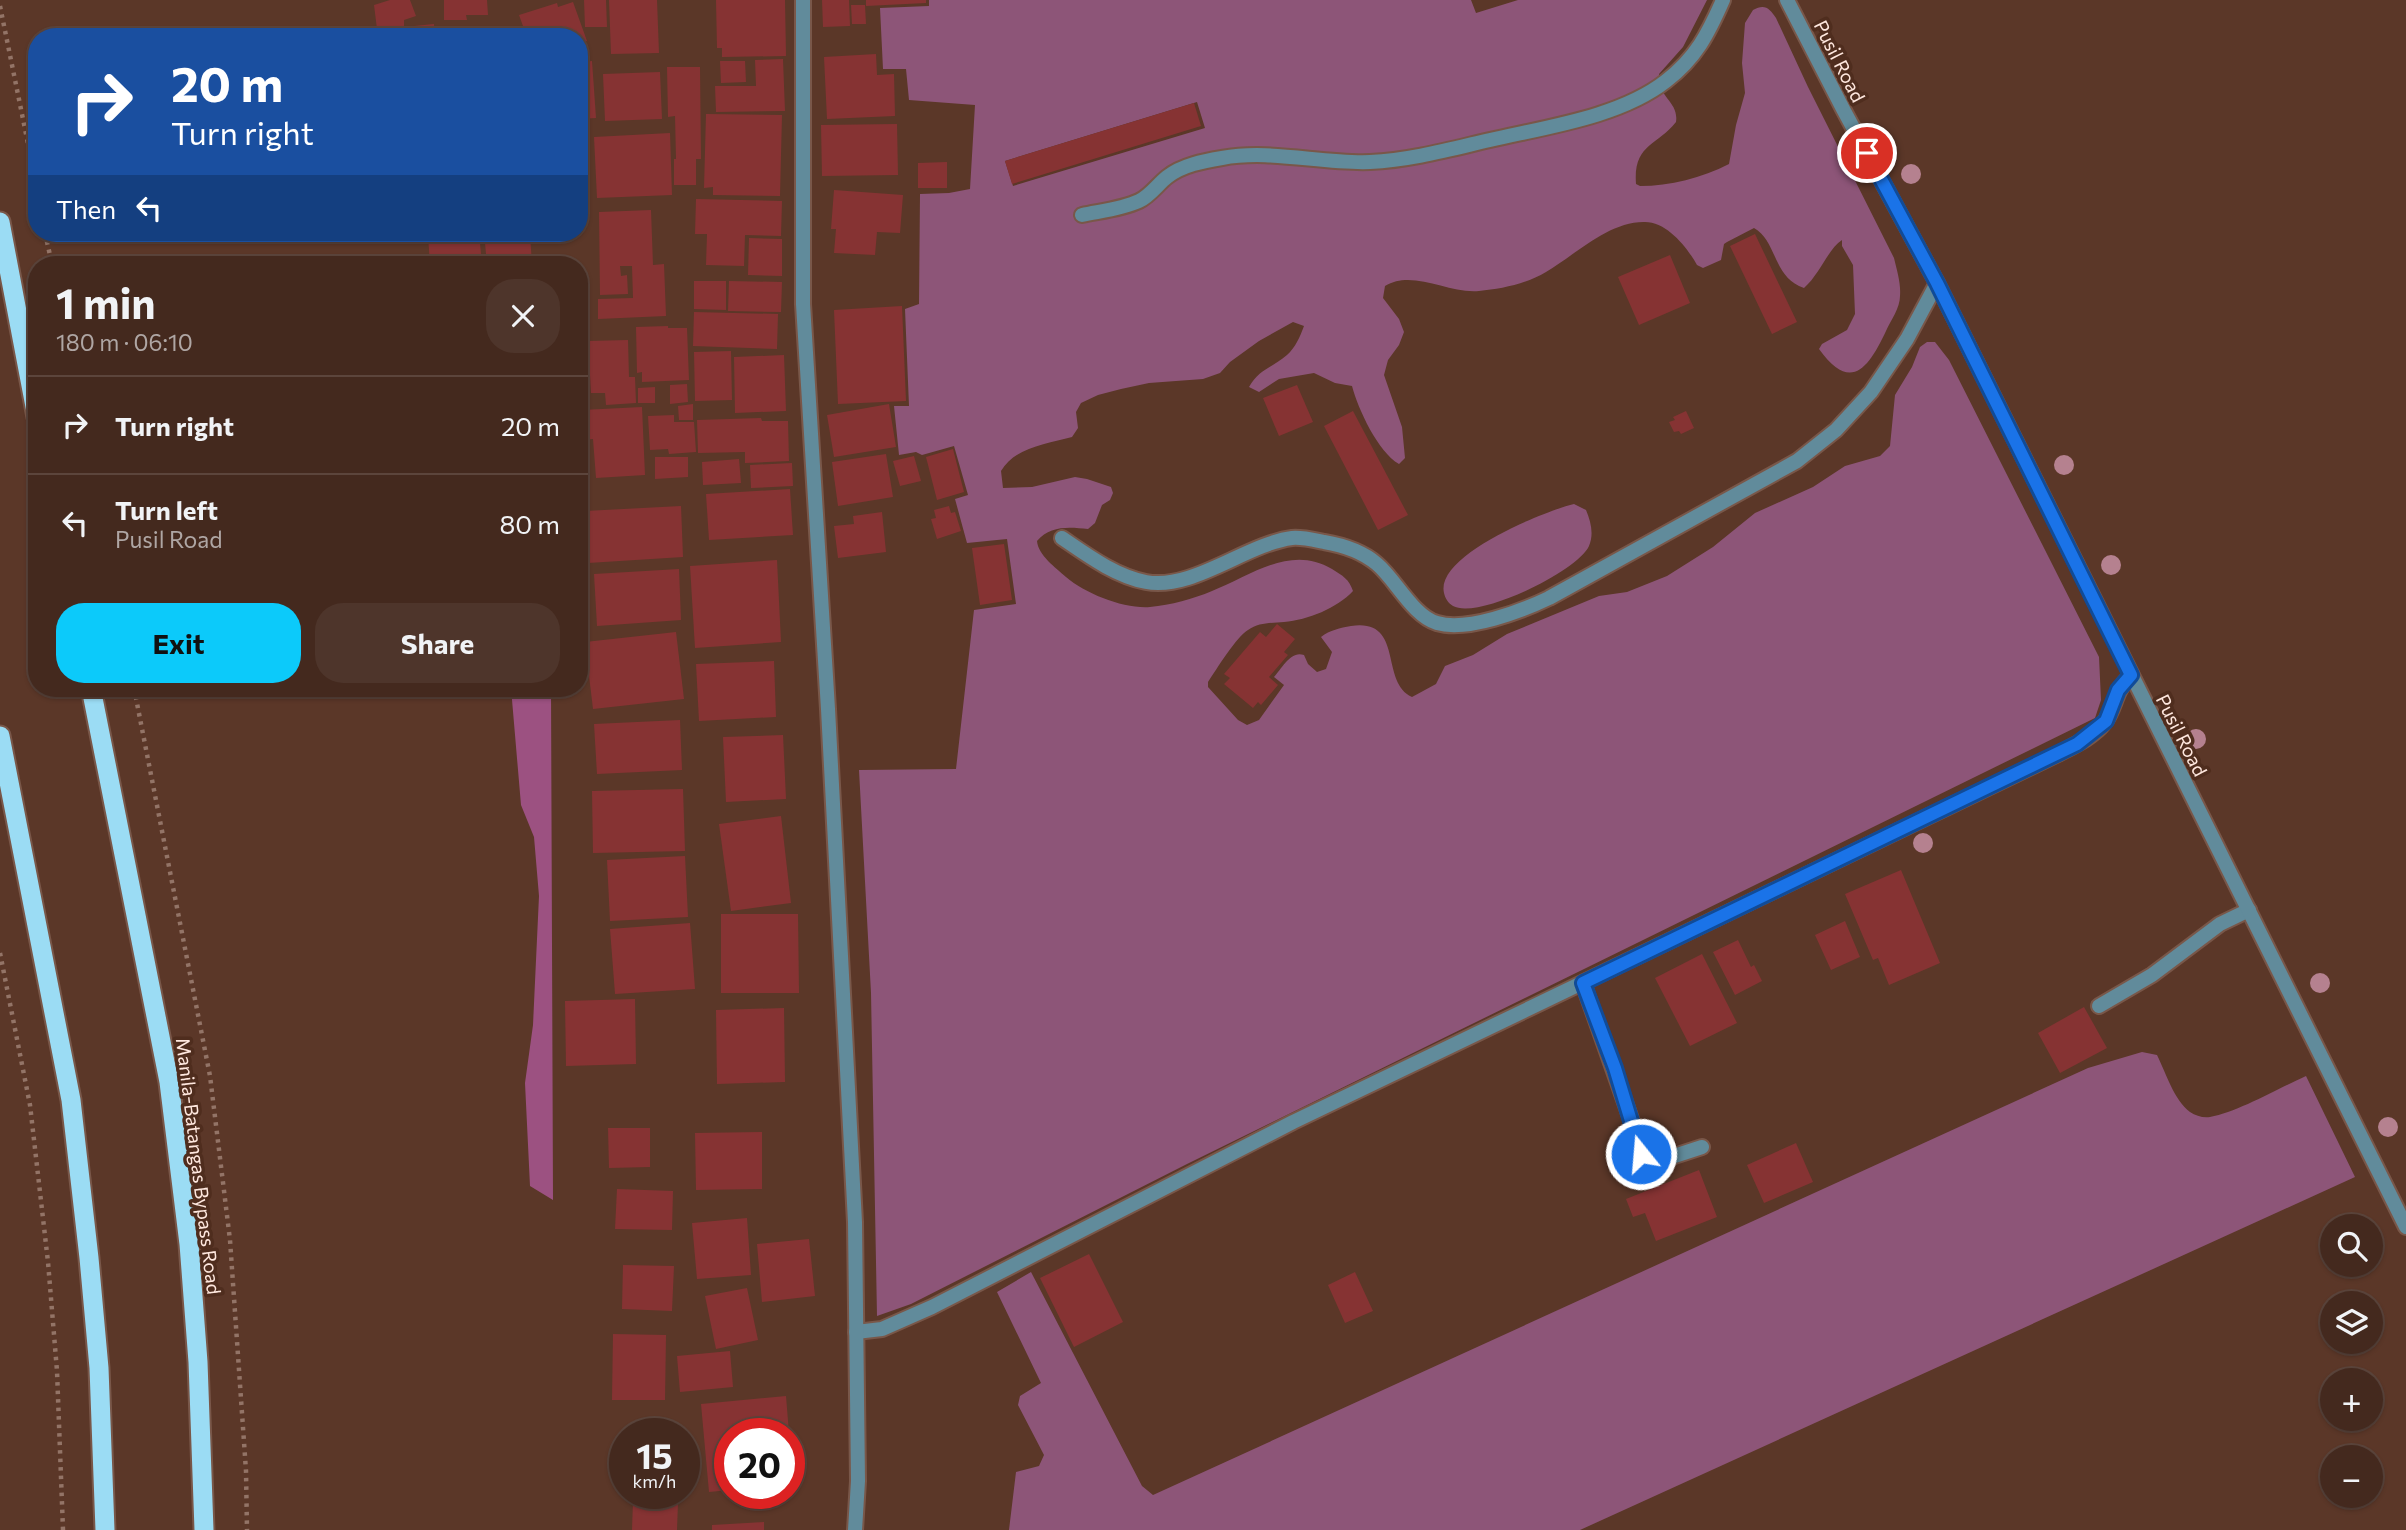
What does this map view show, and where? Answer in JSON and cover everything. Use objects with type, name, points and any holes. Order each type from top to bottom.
[{"type":"highway","points":[[0,222],[28,370]]},
{"type":"highway","name":"Manila-Batangas Bypass Road","points":[[93,697],[169,1082],[188,1244],[198,1362],[204,1530]]},
{"type":"highway","points":[[0,736],[71,1100],[99,1368],[105,1530]]},
{"type":"street","points":[[803,0],[803,304],[850,1098],[856,1262],[858,1481],[855,1530]]},
{"type":"street","points":[[1082,215],[1141,200],[1176,171],[1224,157],[1257,155],[1347,162],[1387,160],[1421,155],[1567,122],[1610,109],[1664,83],[1683,66],[1698,50],[1723,0]]},
{"type":"street","name":"Pusil Road","points":[[1787,0],[1937,283],[2406,1227]]},
{"type":"street","points":[[1062,538],[1103,565],[1146,582],[1168,582],[1200,574],[1264,545],[1294,538],[1324,542],[1343,547],[1375,562],[1420,612],[1438,624],[1474,622],[1507,616],[1549,598],[1748,489],[1807,453],[1836,430],[1871,392],[1907,339],[1937,283]]},
{"type":"street","points":[[856,1332],[882,1329],[932,1307],[1293,1122],[2077,744],[2106,721],[2118,690],[2131,675]]},
{"type":"street","points":[[2099,1006],[2152,975],[2210,930],[2249,910]]},
{"type":"street","points":[[1583,983],[1645,1159],[1656,1161],[1702,1147]]},
{"type":"path","points":[[0,6],[28,144]]},
{"type":"path","points":[[0,953],[30,1105],[48,1262],[57,1371],[63,1530]]},
{"type":"shaded area","points":[[929,0],[1471,0],[1476,13],[1518,0],[1707,0],[1683,47],[1659,74],[1662,89],[1674,109],[1676,122],[1642,153],[1636,171],[1636,184],[1640,186],[1686,180],[1729,164],[1745,93],[1742,63],[1745,23],[1753,10],[1764,7],[1776,18],[1894,258],[1900,286],[1897,309],[1873,355],[1866,364],[1850,373],[1830,363],[1819,349],[1822,344],[1847,330],[1855,314],[1853,265],[1842,246],[1842,240],[1832,249],[1804,288],[1786,276],[1762,234],[1754,228],[1724,244],[1721,260],[1703,268],[1697,265],[1682,243],[1668,231],[1661,226],[1645,222],[1618,227],[1593,240],[1546,272],[1513,285],[1467,291],[1419,281],[1396,281],[1385,286],[1383,298],[1399,319],[1404,332],[1399,345],[1388,360],[1384,375],[1402,427],[1405,458],[1399,464],[1376,440],[1352,386],[1335,383],[1314,373],[1279,379],[1259,392],[1249,387],[1261,372],[1287,355],[1295,346],[1304,326],[1293,322],[1259,341],[1230,362],[1220,373],[1203,379],[1149,383],[1121,389],[1081,403],[1076,412],[1078,428],[1072,437],[1023,452],[1007,463],[1001,471],[1003,488],[1032,487],[1075,477],[1111,487],[1113,493],[1110,500],[1102,505],[1095,523],[1088,529],[1054,530],[1037,541],[1048,561],[1074,583],[1117,603],[1150,607],[1190,599],[1271,565],[1301,560],[1316,562],[1332,569],[1345,578],[1353,591],[1339,603],[1312,616],[1266,623],[1248,630],[1238,639],[1208,682],[1208,687],[1238,720],[1247,725],[1259,720],[1284,685],[1274,677],[1291,657],[1304,655],[1308,664],[1317,672],[1326,669],[1332,652],[1321,637],[1335,630],[1368,626],[1379,632],[1385,641],[1396,678],[1402,689],[1412,697],[1436,684],[1445,666],[1473,655],[1507,634],[1599,596],[1627,592],[1667,576],[1713,547],[1755,513],[1813,487],[1845,466],[1880,456],[1890,446],[1895,395],[1912,367],[1920,347],[1927,342],[1935,342],[1949,360],[2099,657],[2101,700],[2095,718],[1187,1164],[911,1304],[877,1316],[871,993],[859,770],[956,769],[974,610],[1016,604],[1007,539],[967,543],[955,499],[968,495],[954,446],[922,455],[916,452],[899,455],[894,406],[909,406],[905,309],[919,304],[920,194],[970,189],[975,105],[909,100],[906,69],[883,69],[880,8],[929,6]],"holes":[[[1197,102],[1205,128],[1013,186],[1005,161]]]},
{"type":"shaded area","points":[[1574,504],[1586,510],[1591,537],[1589,546],[1567,568],[1526,591],[1483,606],[1466,608],[1453,606],[1448,602],[1444,593],[1446,579],[1456,564],[1474,550],[1518,525]]},
{"type":"shaded area","points":[[512,697],[551,697],[553,1200],[530,1186],[525,1083],[533,1025],[539,896],[534,837],[521,805]]},
{"type":"shaded area","points":[[2142,1052],[2157,1055],[2179,1101],[2190,1112],[2202,1117],[2233,1110],[2306,1076],[2355,1177],[1580,1530],[1009,1530],[1016,1472],[1039,1466],[1044,1455],[1018,1405],[1020,1396],[1041,1383],[997,1292],[1031,1272],[1142,1486],[1153,1495],[2088,1068]]},
{"type":"building","points":[[390,0],[410,0],[416,16],[404,20],[404,27],[434,24],[434,28],[377,28],[374,5]]},
{"type":"building","points":[[444,0],[487,0],[488,15],[466,15],[467,20],[444,20]]},
{"type":"building","points":[[584,0],[606,0],[607,27],[585,27]]},
{"type":"building","points":[[609,0],[657,0],[659,53],[611,54]]},
{"type":"building","points":[[716,0],[785,0],[786,56],[722,57],[722,48],[717,48]]},
{"type":"building","points":[[822,0],[849,0],[850,26],[823,27]]},
{"type":"building","points":[[866,0],[926,0],[926,3],[866,6]]},
{"type":"building","points":[[573,2],[582,28],[524,28],[519,15],[557,3],[558,7]]},
{"type":"building","points":[[851,5],[865,5],[866,24],[852,24]]},
{"type":"building","points":[[876,54],[877,75],[894,74],[895,116],[827,119],[824,57]]},
{"type":"building","points":[[783,59],[785,111],[716,112],[715,86],[756,86],[755,60]]},
{"type":"building","points":[[588,61],[592,61],[596,118],[588,118]]},
{"type":"building","points":[[720,61],[745,61],[746,82],[721,83]]},
{"type":"building","points":[[667,67],[700,67],[701,159],[696,159],[696,185],[674,185],[675,116],[668,117]]},
{"type":"building","points":[[660,72],[662,119],[605,121],[603,74]]},
{"type":"building","points":[[1194,103],[1201,126],[1012,184],[1005,161]]},
{"type":"building","points":[[706,114],[782,115],[780,196],[713,195],[713,187],[704,188]]},
{"type":"building","points":[[897,124],[898,175],[822,176],[821,125]]},
{"type":"building","points":[[670,133],[672,195],[597,198],[594,137]]},
{"type":"building","points":[[947,162],[947,188],[918,188],[918,163]]},
{"type":"building","points":[[834,190],[903,195],[900,233],[877,232],[875,255],[834,253],[836,229],[831,229]]},
{"type":"building","points":[[696,199],[782,201],[781,236],[745,235],[744,266],[706,265],[707,234],[695,234]]},
{"type":"building","points":[[651,210],[653,265],[664,264],[666,316],[598,319],[598,299],[633,298],[632,266],[620,266],[621,276],[627,275],[628,294],[600,295],[599,212]]},
{"type":"building","points":[[1755,234],[1797,322],[1772,334],[1730,246]]},
{"type":"building","points":[[749,238],[782,239],[782,276],[748,275]]},
{"type":"building","points":[[428,242],[480,242],[481,256],[429,256]]},
{"type":"building","points":[[485,242],[531,242],[531,256],[486,256]]},
{"type":"building","points":[[1670,255],[1690,303],[1639,325],[1618,277]]},
{"type":"building","points":[[694,281],[726,281],[726,310],[694,309]]},
{"type":"building","points":[[729,281],[782,282],[781,312],[728,311]]},
{"type":"building","points":[[902,306],[906,401],[838,404],[834,310]]},
{"type":"building","points":[[694,312],[778,314],[777,349],[693,346]]},
{"type":"building","points":[[636,327],[687,328],[689,380],[642,382],[642,372],[637,373]]},
{"type":"building","points":[[628,340],[629,377],[635,377],[636,403],[606,405],[605,393],[591,393],[588,341]]},
{"type":"building","points":[[731,351],[732,400],[695,401],[694,352]]},
{"type":"building","points":[[784,355],[786,411],[735,413],[734,357]]},
{"type":"building","points":[[687,384],[688,402],[670,404],[670,385]]},
{"type":"building","points":[[1297,385],[1313,422],[1279,436],[1263,398]]},
{"type":"building","points":[[655,387],[655,403],[638,403],[638,388]]},
{"type":"building","points":[[693,404],[693,420],[679,420],[678,406]]},
{"type":"building","points":[[889,404],[896,447],[834,457],[827,415]]},
{"type":"building","points":[[642,407],[645,475],[596,478],[593,439],[588,440],[588,410]]},
{"type":"building","points":[[1353,411],[1408,515],[1378,530],[1324,426]]},
{"type":"building","points":[[1686,411],[1694,428],[1681,434],[1679,431],[1674,432],[1669,422]]},
{"type":"building","points":[[674,415],[674,422],[694,422],[696,452],[669,454],[668,449],[650,450],[648,416]]},
{"type":"building","points":[[761,418],[762,421],[788,421],[789,461],[745,463],[745,452],[698,453],[697,420]]},
{"type":"building","points":[[953,449],[964,492],[937,500],[926,457]]},
{"type":"building","points":[[886,454],[893,497],[838,506],[832,462]]},
{"type":"building","points":[[914,456],[921,481],[900,486],[893,461]]},
{"type":"building","points":[[655,457],[688,457],[688,477],[655,479]]},
{"type":"building","points":[[739,459],[741,483],[703,485],[702,462]]},
{"type":"building","points":[[792,463],[793,486],[751,488],[750,465]]},
{"type":"building","points":[[790,489],[793,535],[709,540],[706,494]]},
{"type":"building","points":[[681,506],[683,557],[588,563],[588,511]]},
{"type":"building","points":[[949,506],[951,513],[955,512],[961,531],[937,539],[931,519],[936,518],[934,510]]},
{"type":"building","points":[[882,512],[886,552],[838,558],[834,526],[854,524],[853,516]]},
{"type":"building","points":[[1004,544],[1012,600],[980,605],[972,548]]},
{"type":"building","points":[[777,560],[781,642],[695,648],[690,566]]},
{"type":"building","points":[[679,569],[681,620],[597,626],[594,574]]},
{"type":"building","points":[[1277,624],[1295,639],[1284,652],[1288,655],[1269,677],[1278,685],[1261,705],[1258,702],[1253,708],[1224,684],[1230,678],[1224,674],[1260,632],[1266,637]]},
{"type":"building","points":[[676,632],[684,699],[593,709],[588,642]]},
{"type":"building","points":[[774,661],[776,717],[699,721],[696,664]]},
{"type":"building","points":[[680,720],[682,770],[597,774],[594,724]]},
{"type":"building","points":[[783,735],[786,799],[726,802],[723,737]]},
{"type":"building","points":[[683,789],[685,851],[593,853],[592,791]]},
{"type":"building","points":[[781,816],[791,903],[731,911],[719,824]]},
{"type":"building","points":[[685,856],[688,917],[610,921],[607,860]]},
{"type":"building","points":[[1901,870],[1940,963],[1889,985],[1878,958],[1873,960],[1845,894]]},
{"type":"building","points":[[721,914],[798,914],[799,993],[721,993]]},
{"type":"building","points":[[1845,921],[1860,957],[1831,970],[1815,935]]},
{"type":"building","points":[[690,923],[695,989],[615,994],[610,929]]},
{"type":"building","points":[[1738,940],[1751,967],[1754,965],[1762,981],[1735,995],[1713,952]]},
{"type":"building","points":[[1702,954],[1737,1023],[1690,1046],[1655,978]]},
{"type":"building","points":[[635,999],[636,1064],[566,1066],[565,1001]]},
{"type":"building","points":[[2084,1007],[2107,1048],[2060,1073],[2038,1033]]},
{"type":"building","points":[[784,1008],[785,1082],[717,1084],[716,1010]]},
{"type":"building","points":[[608,1128],[650,1128],[650,1167],[609,1168]]},
{"type":"building","points":[[762,1132],[762,1189],[696,1190],[695,1133]]},
{"type":"building","points":[[1796,1143],[1813,1182],[1764,1203],[1747,1165]]},
{"type":"building","points":[[1699,1170],[1717,1217],[1656,1241],[1645,1213],[1633,1217],[1626,1199]]},
{"type":"building","points":[[617,1189],[673,1191],[672,1230],[615,1229]]},
{"type":"building","points":[[747,1218],[751,1275],[697,1279],[692,1223]]},
{"type":"building","points":[[809,1239],[815,1296],[762,1302],[757,1244]]},
{"type":"building","points":[[1089,1254],[1123,1322],[1074,1347],[1040,1278]]},
{"type":"building","points":[[623,1265],[674,1266],[672,1311],[622,1309]]},
{"type":"building","points":[[1355,1272],[1373,1311],[1345,1323],[1328,1285]]},
{"type":"building","points":[[747,1288],[758,1340],[716,1349],[705,1296]]},
{"type":"building","points":[[613,1334],[666,1335],[665,1400],[612,1400]]},
{"type":"building","points":[[730,1351],[733,1387],[680,1392],[677,1356]]},
{"type":"building","points":[[786,1396],[788,1418],[714,1418],[714,1492],[709,1492],[701,1404]]},
{"type":"building","points":[[633,1509],[678,1509],[677,1530],[632,1530]]},
{"type":"building","points":[[764,1522],[764,1530],[712,1530],[712,1525]]},
{"type":"route","points":[[1641,1154],[1615,1068],[1583,983],[2077,744],[2106,721],[2118,690],[2131,675],[1937,283],[1867,153]]}]
